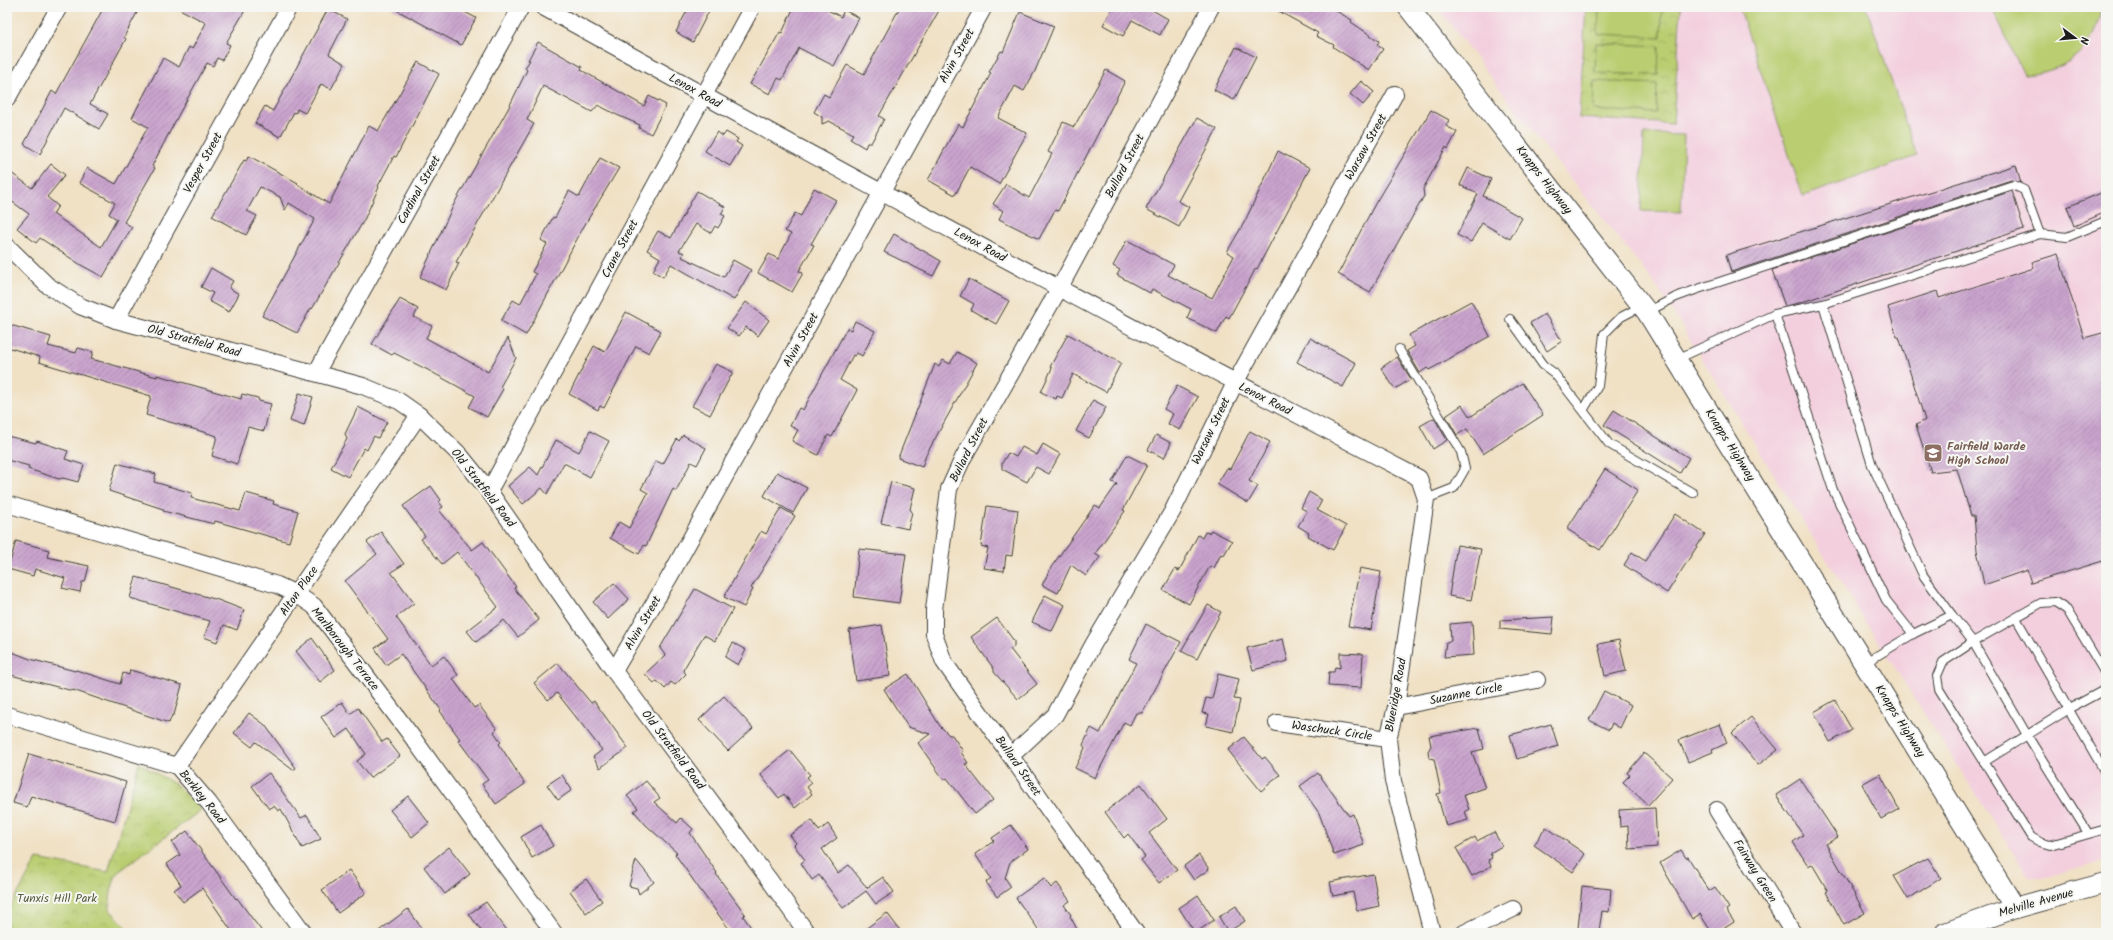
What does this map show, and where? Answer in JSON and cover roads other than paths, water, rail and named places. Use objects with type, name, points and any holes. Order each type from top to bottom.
[{"type":"street","points":[[7,100],[59,7]]},
{"type":"street","name":"Vesper Street","points":[[116,320],[289,7]]},
{"type":"street","name":"Cardinal Street","points":[[316,373],[521,7]]},
{"type":"street","name":"Lenox Road","points":[[543,7],[1059,289],[1235,383],[1419,478]]},
{"type":"street","name":"Crane Street","points":[[489,492],[752,7]]},
{"type":"street","name":"Alvin Street","points":[[614,670],[674,569],[984,7]]},
{"type":"street","name":"Bullard Street","points":[[1136,933],[944,662],[934,634],[934,610],[949,489],[963,458],[1059,289],[1210,7]]},
{"type":"street","name":"Knapps Highway","points":[[1408,7],[1645,309],[2015,908]]},
{"type":"street","name":"Warsaw Street","points":[[1011,756],[1055,715],[1094,643],[1172,512],[1235,383],[1395,94]]},
{"type":"street","name":"Old Stratfield Road","points":[[7,246],[47,285],[80,306],[116,320],[363,386],[399,401],[419,415],[460,455],[489,492],[614,670],[807,933]]},
{"type":"street","name":"Alton Place","points":[[177,766],[419,415]]},
{"type":"street","name":"Blueridge Road","points":[[1419,478],[1426,499],[1396,707],[1388,739],[1393,781],[1432,933]]},
{"type":"street","name":"Marlborough Terrace","points":[[7,504],[277,585],[296,594],[314,606],[410,734],[554,933]]},
{"type":"street","name":"Suzanne Circle","points":[[1396,707],[1537,680]]},
{"type":"street","name":"Berkley Road","points":[[7,715],[177,766],[209,804],[304,933]]},
{"type":"street","name":"Waschuck Circle","points":[[1277,723],[1388,739]]},
{"type":"street","name":"Fairway Green","points":[[1718,810],[1793,933]]},
{"type":"street","name":"Melville Avenue","points":[[1945,933],[2015,908],[2106,883]]},
{"type":"street","points":[[1464,933],[1514,910]]},
{"type":"lane","points":[[1584,409],[1598,386],[1604,334],[1621,317],[1695,290],[2012,185],[2024,190],[2040,234]]},
{"type":"lane","points":[[1677,359],[1775,314],[1823,304],[2040,234],[2067,237],[2106,221]]},
{"type":"lane","points":[[1823,304],[1872,465],[1922,575],[1973,642],[2027,735],[2088,833]]},
{"type":"lane","points":[[1775,314],[1833,490],[1886,600],[1913,634]]},
{"type":"lane","points":[[1510,319],[1543,365],[1554,374],[1584,409],[1609,444],[1693,493]]},
{"type":"lane","points":[[1399,349],[1461,452],[1465,469],[1454,488],[1426,499]]},
{"type":"lane","points":[[2106,675],[2067,610],[2055,602],[2041,603],[1973,642],[1943,662],[1936,676],[1939,689],[2031,837],[2050,845],[2106,829]]},
{"type":"lane","points":[[1865,663],[1913,634],[1952,616]]},
{"type":"lane","points":[[2016,618],[2106,774]]},
{"type":"lane","points":[[1984,762],[2069,709],[2106,689]]},
{"type":"place","name":"Fairfield Warde High School","points":[[1933,453]]},
{"type":"park label","name":"Tunxis Hill Park","points":[[57,898]]}]
